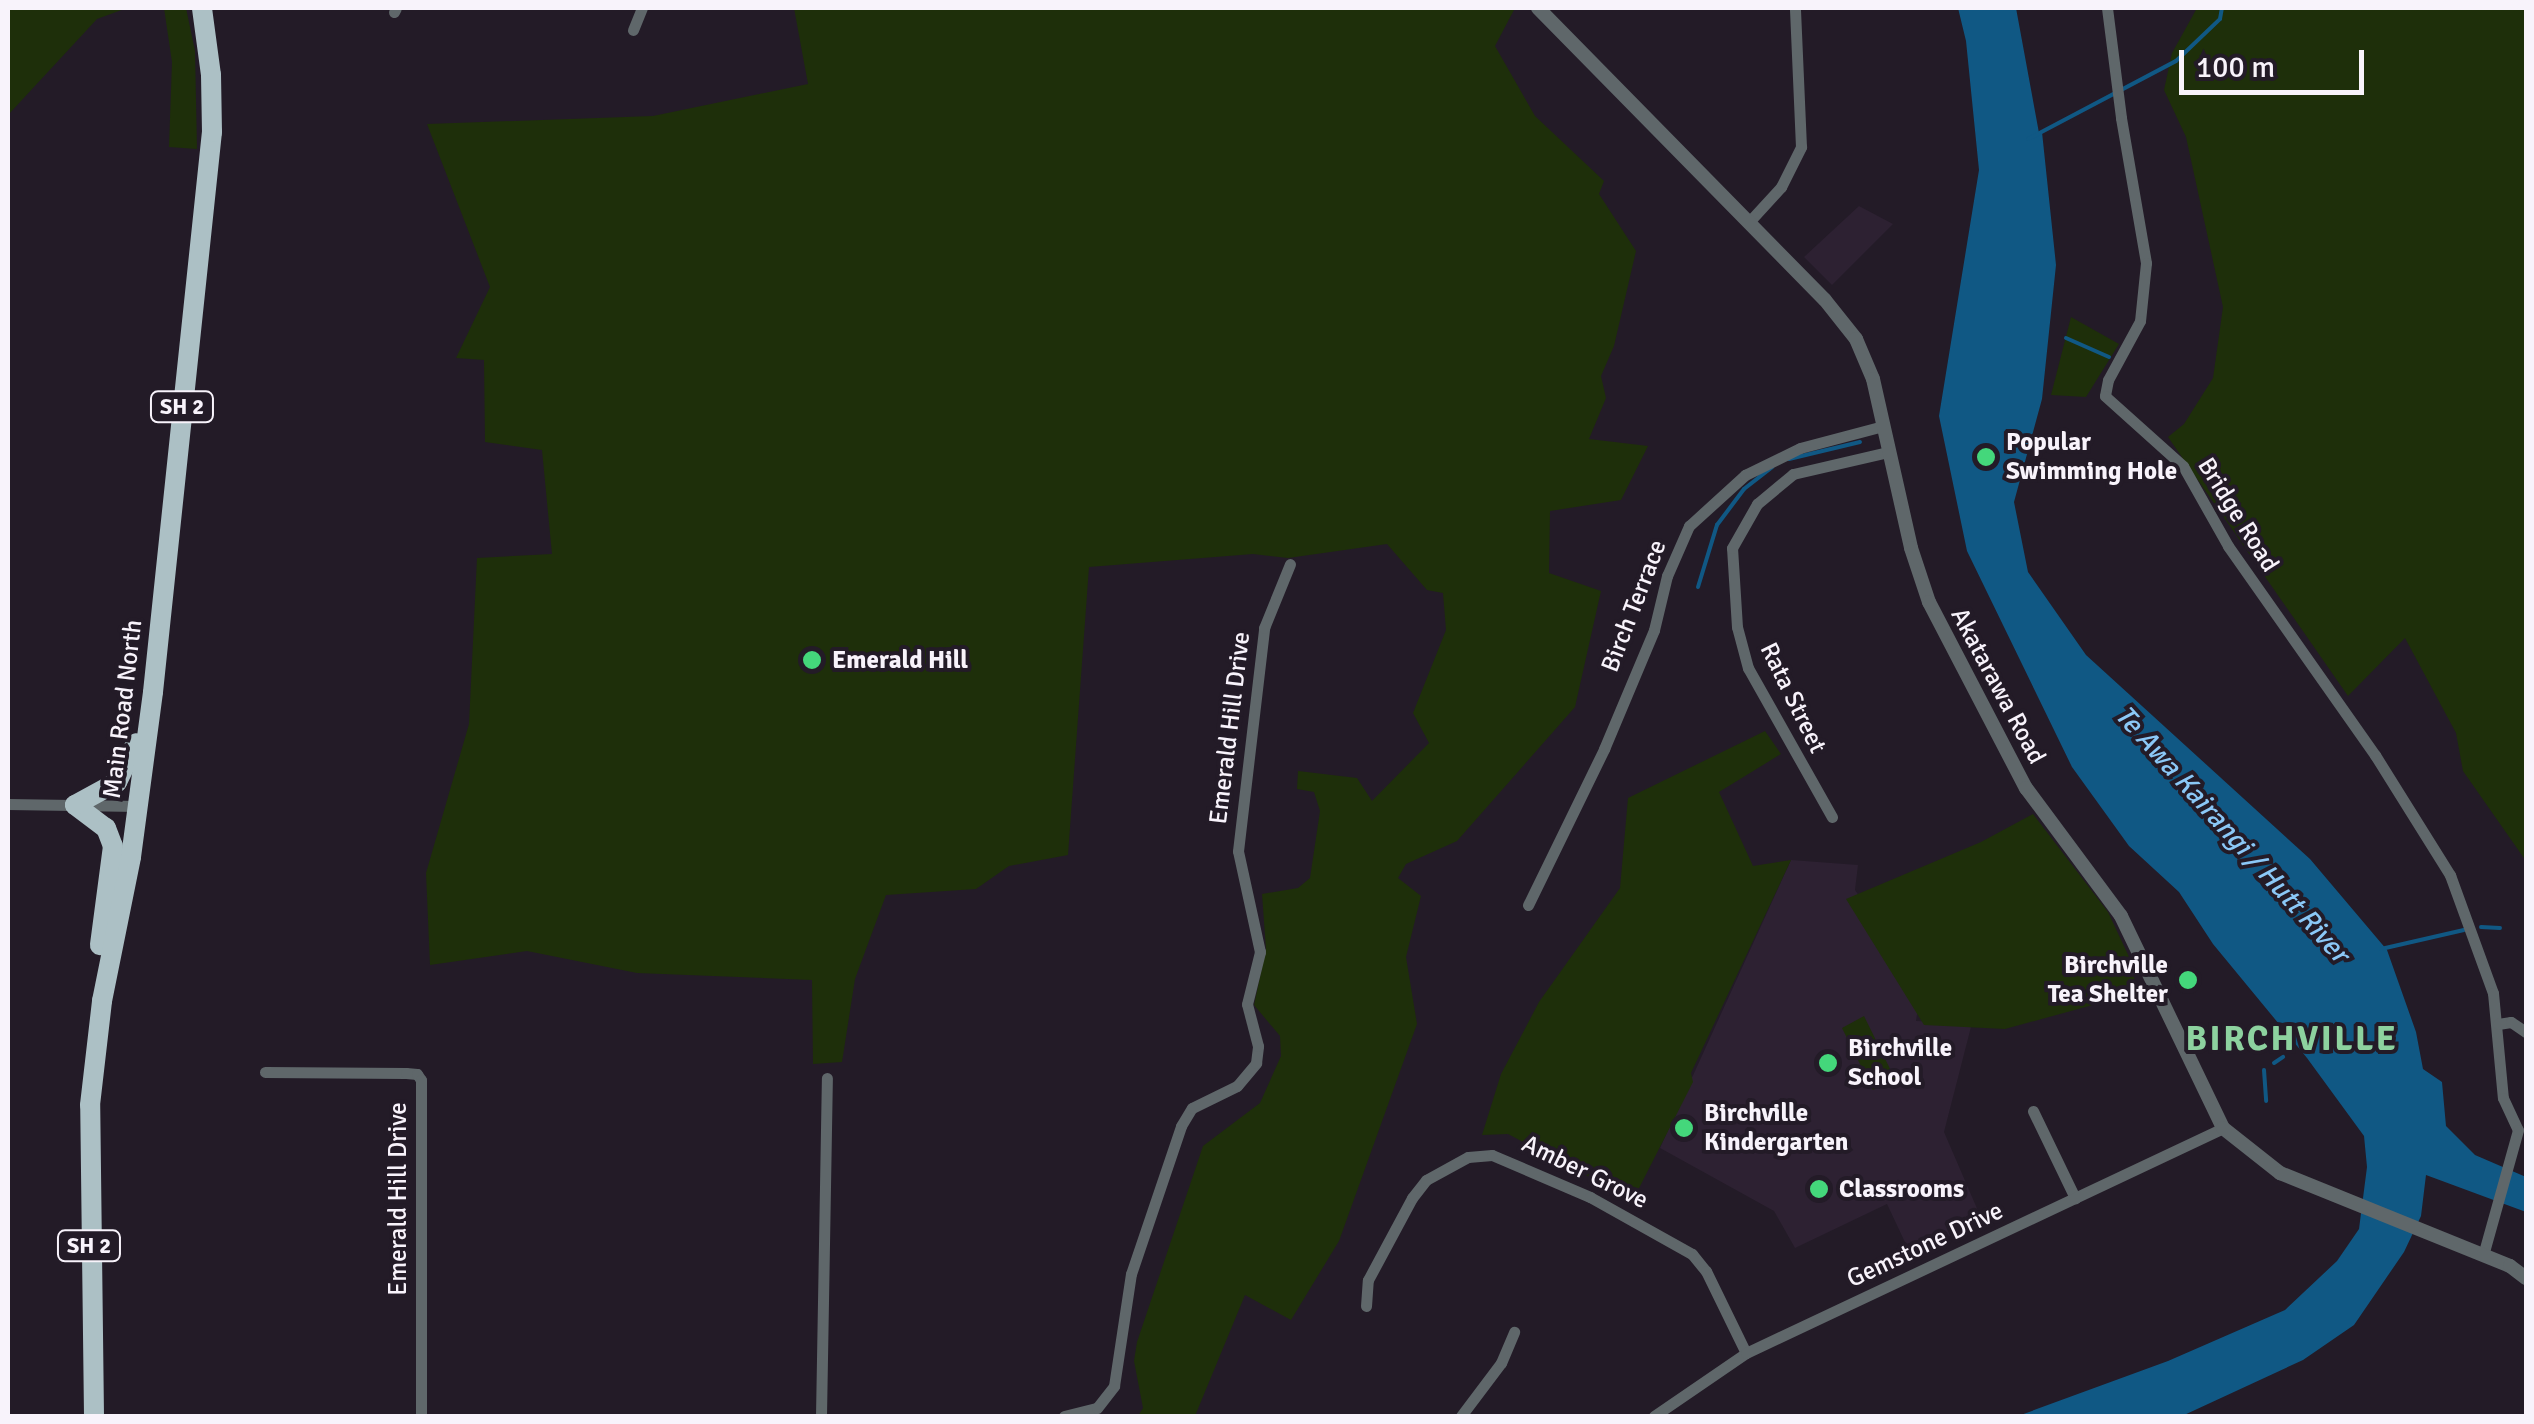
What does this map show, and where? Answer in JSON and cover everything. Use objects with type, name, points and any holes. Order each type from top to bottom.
[{"type":"highway","name":"Main Road North","points":[[94,1416],[88,1172],[102,1002],[132,857],[212,132],[211,74],[202,8]]},
{"type":"highway","points":[[102,1002],[96,973],[112,846],[106,828],[74,804],[117,782],[147,718]]},
{"type":"street","points":[[632,30],[642,8]]},
{"type":"street","name":"Akatarawa Road","points":[[1538,8],[1825,300],[1856,339],[1873,379],[1916,567],[1938,619],[2026,788],[2121,916],[2223,1128],[2258,1160],[2327,1196],[2483,1255],[2526,1278]]},
{"type":"street","points":[[1748,223],[1781,187],[1801,147],[1795,8]]},
{"type":"street","name":"Bridge Road","points":[[2107,8],[2120,118],[2143,227],[2146,280],[2140,321],[2108,380],[2105,396],[2182,466],[2228,546],[2420,823],[2450,875],[2493,993],[2503,1098],[2518,1130],[2483,1255]]},
{"type":"street","name":"Birch Terrace","points":[[1528,905],[1592,776],[1654,630],[1667,576],[1689,526],[1745,474],[1800,448],[1883,426]]},
{"type":"street","name":"Rata Street","points":[[1832,817],[1748,668],[1737,628],[1732,548],[1757,504],[1793,474],[1888,452]]},
{"type":"street","name":"Emerald Hill Drive","points":[[1064,1416],[1097,1408],[1114,1386],[1131,1274],[1181,1126],[1192,1108],[1237,1086],[1256,1063],[1258,1046],[1246,1004],[1260,952],[1238,851],[1264,628],[1290,564]]},
{"type":"street","points":[[8,804],[137,806]]},
{"type":"street","points":[[2498,1024],[2511,1022],[2526,1032]]},
{"type":"street","name":"Emerald Hill Drive","points":[[265,1072],[406,1073],[417,1074],[421,1080],[421,1416]]},
{"type":"street","points":[[821,1416],[826,1078]]},
{"type":"street","points":[[2033,1111],[2075,1198]]},
{"type":"street","name":"Gemstone Drive","points":[[1654,1416],[1746,1353],[2223,1128]]},
{"type":"street","name":"Amber Grove","points":[[1366,1306],[1368,1280],[1426,1180],[1456,1162],[1492,1155],[1590,1197],[1692,1254],[1706,1271],[1746,1353]]},
{"type":"street","points":[[1461,1416],[1501,1362],[1514,1332]]},
{"type":"shaded area","points":[[1859,206],[1893,224],[1832,285],[1804,257]]},
{"type":"shaded area","name":"Birchville School","points":[[1791,860],[1858,865],[1855,890],[1921,988],[1916,1021],[1972,1023],[1944,1132],[1982,1220],[1911,1255],[1887,1204],[1795,1248],[1774,1211],[1660,1148]]},
{"type":"green space","points":[[8,8],[127,8],[97,19],[8,115]]},
{"type":"green space","points":[[164,8],[186,8],[195,51],[197,149],[169,147],[172,62]]},
{"type":"green space","points":[[794,8],[1515,8],[1495,46],[1535,116],[1604,181],[1599,194],[1636,251],[1614,346],[1601,376],[1606,398],[1589,439],[1648,446],[1621,500],[1550,511],[1549,573],[1601,591],[1575,707],[1457,841],[1406,864],[1398,878],[1421,896],[1406,957],[1417,1024],[1339,1241],[1291,1320],[1245,1295],[1195,1416],[1138,1416],[1143,1408],[1134,1361],[1137,1342],[1203,1146],[1260,1103],[1281,1056],[1280,1036],[1254,1005],[1266,949],[1262,894],[1298,888],[1310,878],[1320,811],[1314,792],[1297,789],[1298,771],[1357,778],[1372,801],[1429,743],[1413,713],[1446,630],[1443,593],[1427,590],[1387,544],[1288,558],[1253,554],[1089,567],[1068,855],[1009,866],[976,889],[886,895],[855,979],[842,1062],[813,1064],[812,980],[637,973],[527,951],[430,965],[426,873],[469,724],[477,558],[552,554],[542,450],[485,442],[484,360],[456,358],[490,287],[427,124],[653,116],[808,84]]},
{"type":"green space","points":[[2197,8],[2526,8],[2526,861],[2463,771],[2456,733],[2405,638],[2348,696],[2168,437],[2184,424],[2213,378],[2223,307],[2186,137],[2164,90],[2172,53]]},
{"type":"green space","points":[[2071,317],[2119,344],[2086,397],[2051,395]]},
{"type":"green space","points":[[1765,731],[1781,754],[1719,792],[1753,866],[1791,860],[1691,1073],[1693,1082],[1633,1200],[1508,1134],[1482,1135],[1501,1074],[1539,1002],[1620,888],[1628,798]]},
{"type":"green space","points":[[2033,814],[2108,912],[2131,961],[2137,993],[2005,1029],[1924,1025],[1846,899],[1981,842]]},
{"type":"green space","points":[[1864,1016],[1895,1079],[1873,1090],[1842,1028]]},
{"type":"water","name":"Te Awa Kairangi / Hutt River","points":[[1958,8],[2016,8],[2039,133],[2042,132],[2056,265],[2042,399],[2014,502],[2028,572],[2086,655],[2310,859],[2387,950],[2416,1032],[2423,1069],[2442,1082],[2446,1126],[2475,1155],[2526,1177],[2526,1212],[2426,1175],[2421,1216],[2404,1252],[2354,1325],[2303,1360],[2182,1416],[2018,1416],[2168,1361],[2285,1310],[2337,1261],[2359,1229],[2367,1167],[2364,1136],[2307,1058],[2213,944],[2179,892],[2129,846],[2072,767],[1967,551],[1939,416],[1979,170],[1966,41]]},
{"type":"waterway","points":[[2028,139],[2176,61],[2220,19],[2222,8]]},
{"type":"waterway","points":[[2066,338],[2109,357]]},
{"type":"waterway","points":[[1789,459],[1860,442]]},
{"type":"waterway","points":[[1698,587],[1717,525],[1744,489],[1772,467]]},
{"type":"waterway","points":[[2481,927],[2500,928]]},
{"type":"waterway","points":[[2381,949],[2464,930]]},
{"type":"waterway","points":[[2274,1063],[2283,1057]]},
{"type":"waterway","points":[[2264,1070],[2266,1101]]},
{"type":"place","name":"Popular Swimming Hole","points":[[1986,457]]},
{"type":"place","name":"Emerald Hill","points":[[812,660]]},
{"type":"place","name":"Birchville Tea Shelter","points":[[2188,980]]},
{"type":"place","name":"Birchville School","points":[[1828,1063]]},
{"type":"place","name":"Birchville Kindergarten","points":[[1684,1128]]},
{"type":"place","name":"Classrooms","points":[[1819,1189]]},
{"type":"district","name":"BIRCHVILLE","points":[[2292,1039]]}]
